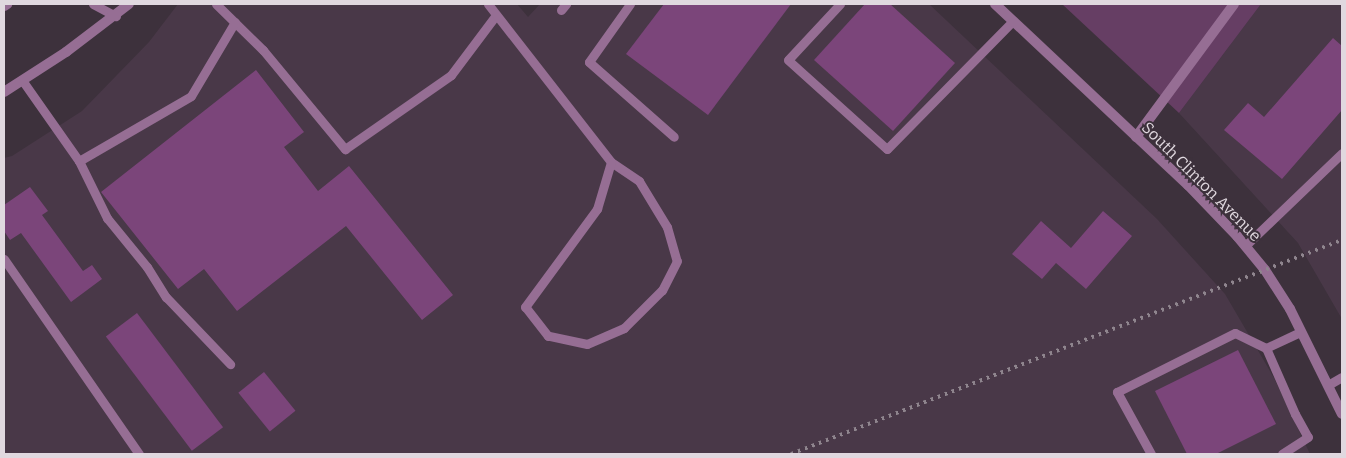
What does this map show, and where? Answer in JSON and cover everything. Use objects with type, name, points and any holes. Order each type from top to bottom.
[{"type":"street","points":[[4,92],[66,52],[116,16],[129,4]]},
{"type":"street","name":"South Clinton Avenue","points":[[995,4],[1188,185],[1245,246],[1270,278],[1302,332],[1342,414]]},
{"type":"street","points":[[1136,137],[1234,4]]},
{"type":"lane","points":[[93,4],[116,16]]},
{"type":"lane","points":[[488,4],[611,162],[639,181],[667,227],[677,261],[662,290],[624,328],[587,344],[548,336],[525,307],[597,209],[611,162]]},
{"type":"lane","points":[[630,4],[589,62],[674,137]]},
{"type":"lane","points":[[840,4],[788,60],[886,149],[1013,21]]},
{"type":"lane","points":[[220,5],[263,50],[345,149],[450,75],[496,15]]},
{"type":"lane","points":[[79,161],[191,96],[235,22]]},
{"type":"lane","points":[[22,80],[79,161],[107,218],[148,267],[166,296],[230,364]]},
{"type":"lane","points":[[1245,246],[1342,153]]},
{"type":"lane","points":[[4,260],[139,454]]},
{"type":"lane","points":[[1266,348],[1302,332]]},
{"type":"lane","points":[[1151,454],[1117,392],[1235,333],[1266,348],[1295,414],[1308,437],[1282,454]]},
{"type":"lane","points":[[1328,385],[1342,378]]},
{"type":"shaded area","points":[[178,4],[517,4],[528,17],[540,4],[929,4],[1157,219],[1225,294],[1274,378],[1310,454],[4,454],[4,158],[12,156],[82,111],[149,42]]},
{"type":"shaded area","points":[[1062,4],[1261,4],[1179,113]]},
{"type":"shaded area","points":[[1261,4],[1342,4],[1342,319],[1298,243],[1179,113]]},
{"type":"building","points":[[664,4],[791,4],[708,115],[626,54]]},
{"type":"building","points":[[865,4],[890,4],[955,63],[893,131],[814,60]]},
{"type":"building","points":[[1333,38],[1342,46],[1342,110],[1282,179],[1224,130],[1248,103],[1264,117]]},
{"type":"building","points":[[256,70],[304,132],[284,147],[318,191],[349,166],[453,295],[422,320],[346,226],[237,311],[204,269],[178,289],[101,192]]},
{"type":"building","points":[[30,187],[48,211],[42,215],[83,271],[92,265],[102,279],[71,302],[21,233],[10,240],[4,231],[4,205]]},
{"type":"building","points":[[1103,211],[1132,236],[1086,289],[1056,263],[1042,279],[1012,254],[1041,221],[1071,248]]},
{"type":"building","points":[[137,313],[223,427],[192,451],[106,336]]},
{"type":"building","points":[[1238,350],[1276,424],[1216,454],[1187,454],[1155,391]]},
{"type":"building","points":[[264,372],[295,411],[270,432],[238,393]]},
{"type":"railway","points":[[791,454],[1342,240]]}]
